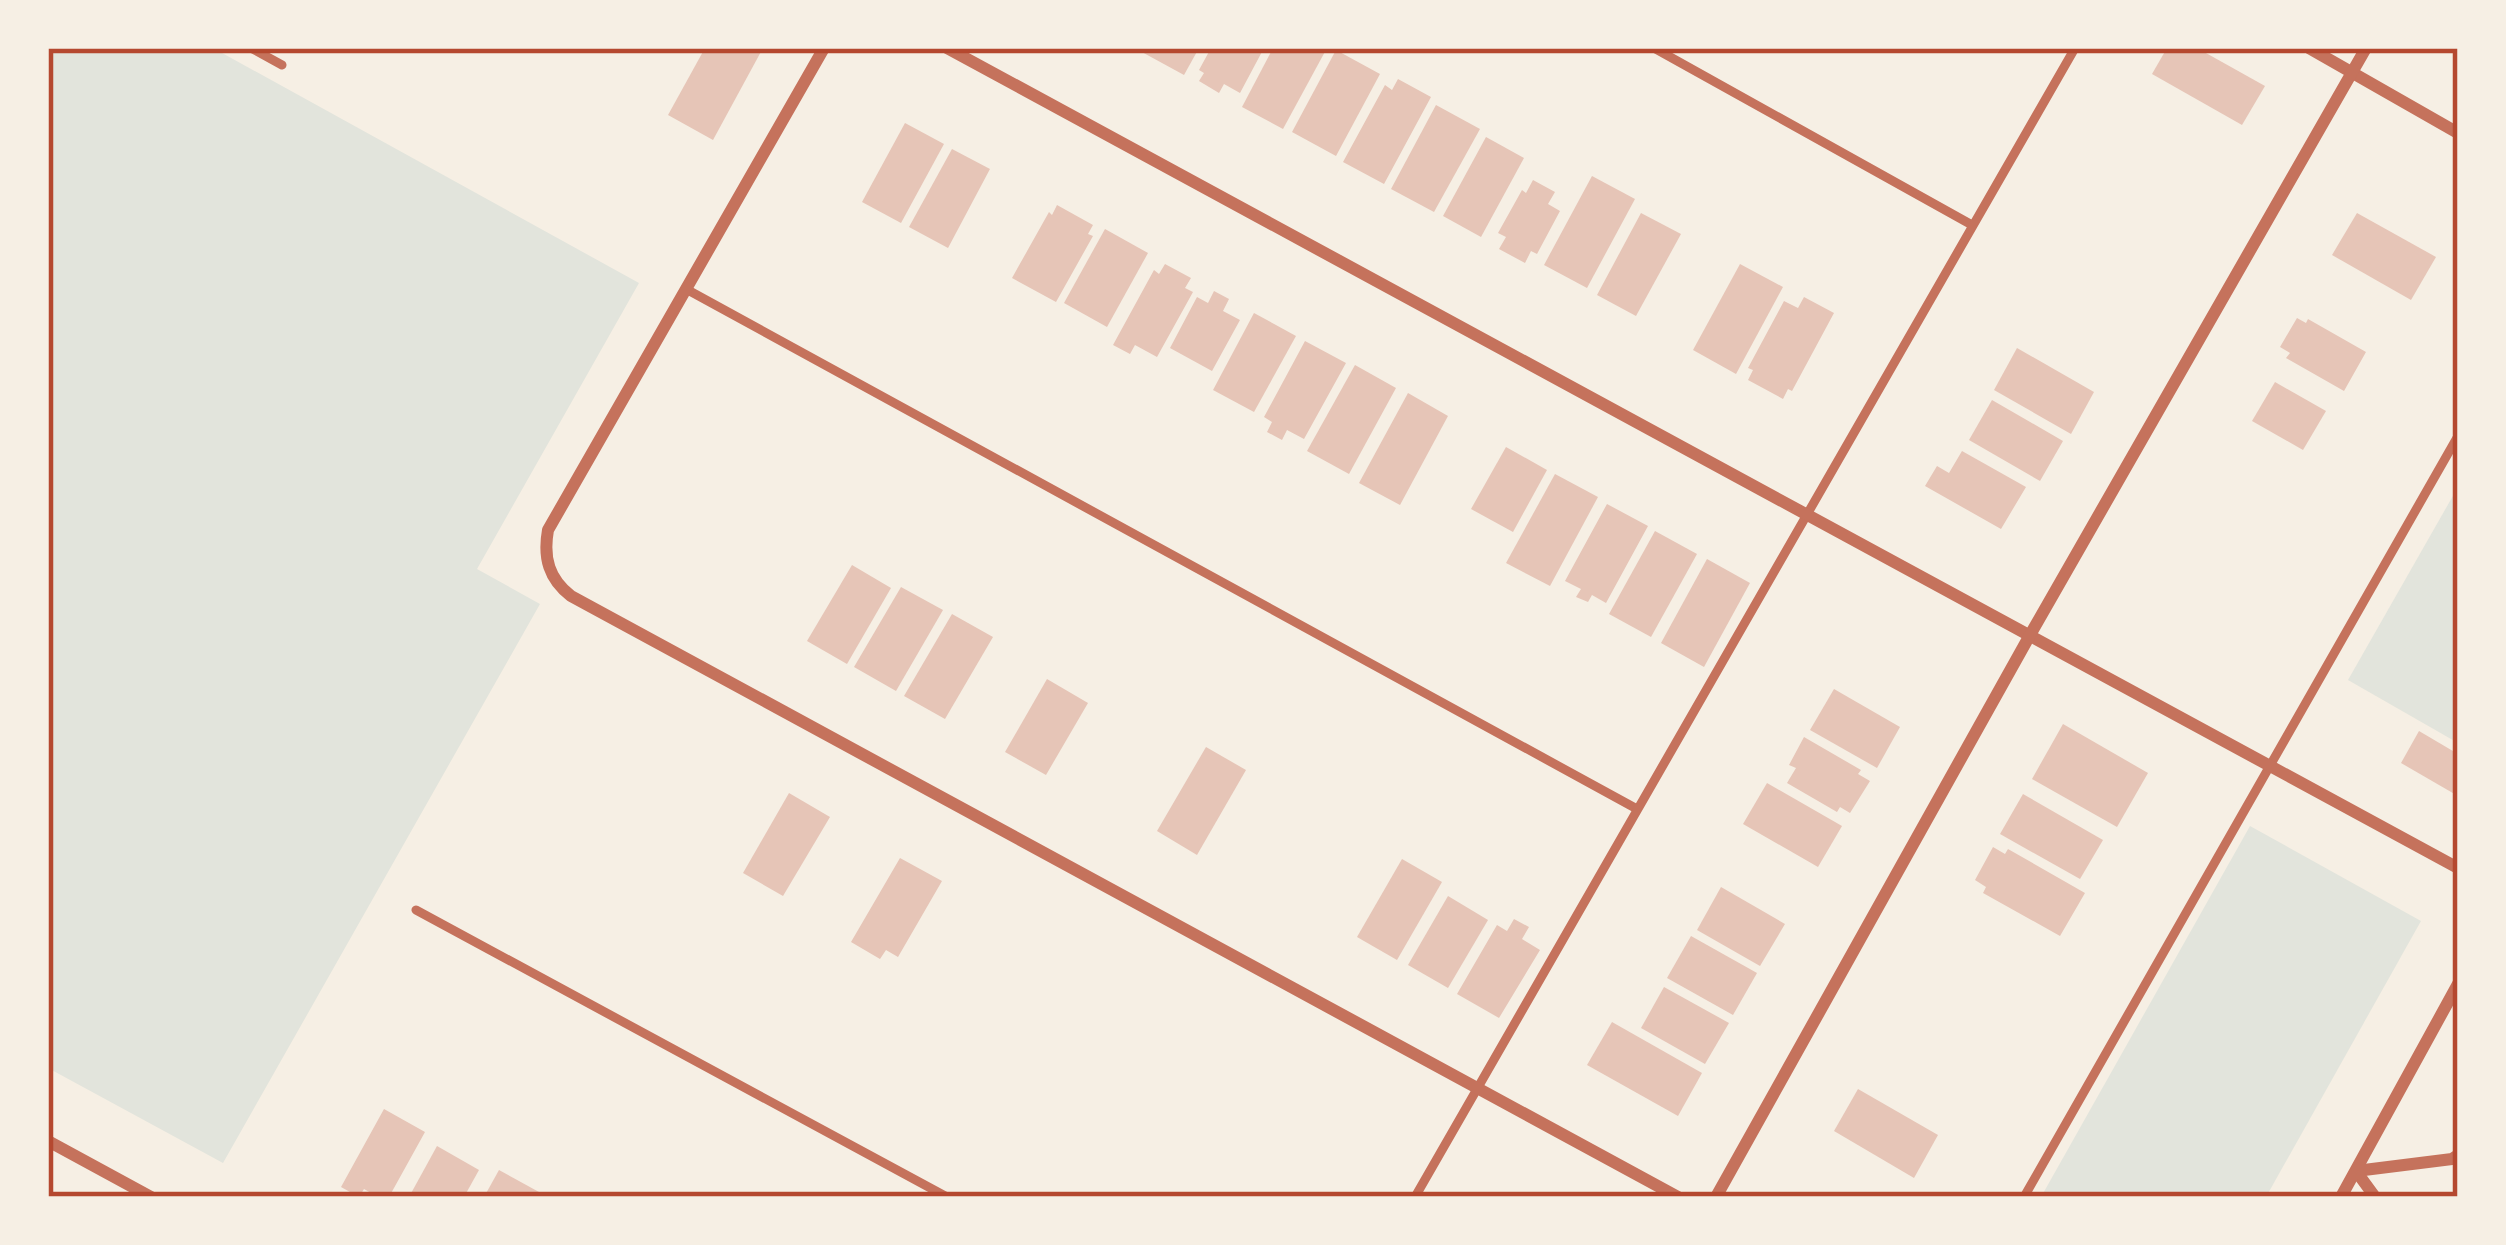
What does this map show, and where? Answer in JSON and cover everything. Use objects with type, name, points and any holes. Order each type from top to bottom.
[{"type":"street","points":[[824,48],[548,530],[548,567],[560,587],[1678,1197]]},
{"type":"street","points":[[947,48],[2458,868]]},
{"type":"street","points":[[2308,48],[2458,133]]},
{"type":"street","points":[[1716,1197],[2366,48]]},
{"type":"street","points":[[2341,1197],[2458,984]]},
{"type":"street","points":[[48,1141],[151,1197]]},
{"type":"street","points":[[2356,1171],[2458,1155]]},
{"type":"street","points":[[2356,1171],[2375,1197]]},
{"type":"lane","points":[[251,48],[282,65]]},
{"type":"lane","points":[[1654,48],[1972,225]]},
{"type":"lane","points":[[1415,1197],[2075,48]]},
{"type":"lane","points":[[686,289],[1637,809]]},
{"type":"lane","points":[[2024,1197],[2458,436]]},
{"type":"lane","points":[[416,910],[946,1197]]},
{"type":"shaded area","points":[[48,48],[213,48],[639,283],[477,569],[540,604],[223,1163],[48,1068]]},
{"type":"shaded area","points":[[2458,487],[2458,743],[2348,680]]},
{"type":"shaded area","points":[[2250,826],[2421,921],[2266,1197],[2041,1197]]},
{"type":"building","points":[[705,48],[763,48],[713,140],[668,115]]},
{"type":"building","points":[[1199,48],[1184,75],[1140,51]]},
{"type":"building","points":[[1211,48],[1264,48],[1240,93],[1224,84],[1219,93],[1199,81],[1204,73],[1199,70]]},
{"type":"building","points":[[1273,48],[1327,48],[1283,129],[1242,107]]},
{"type":"building","points":[[2167,48],[2197,48],[2265,86],[2242,125],[2152,74]]},
{"type":"building","points":[[1336,50],[1380,74],[1336,156],[1292,132]]},
{"type":"building","points":[[1398,79],[1431,97],[1384,184],[1343,162],[1385,85],[1392,90]]},
{"type":"building","points":[[1436,105],[1480,129],[1434,212],[1391,189]]},
{"type":"building","points":[[905,123],[944,144],[901,223],[862,202]]},
{"type":"building","points":[[1486,137],[1524,158],[1481,237],[1443,216]]},
{"type":"building","points":[[952,149],[990,169],[948,248],[909,227]]},
{"type":"building","points":[[1592,176],[1635,199],[1587,288],[1544,265]]},
{"type":"building","points":[[1533,180],[1555,192],[1548,204],[1560,211],[1537,254],[1531,251],[1525,263],[1499,249],[1506,237],[1498,233],[1522,190],[1526,193]]},
{"type":"building","points":[[1057,205],[1093,225],[1088,234],[1093,236],[1056,302],[1012,278]]},
{"type":"building","points":[[1641,213],[1681,234],[1636,316],[1597,295]]},
{"type":"building","points":[[2357,213],[2436,257],[2411,300],[2332,255]]},
{"type":"building","points":[[1105,229],[1148,253],[1107,327],[1064,303]]},
{"type":"building","points":[[1165,264],[1191,278],[1185,288],[1193,292],[1157,357],[1135,345],[1130,354],[1113,345],[1154,270],[1159,274]]},
{"type":"building","points":[[1740,264],[1783,287],[1736,374],[1693,350]]},
{"type":"building","points":[[1214,291],[1229,299],[1223,311],[1240,320],[1212,371],[1170,348],[1197,297],[1208,303]]},
{"type":"building","points":[[1804,297],[1834,313],[1792,391],[1788,389],[1783,399],[1748,380],[1753,370],[1748,368],[1784,301],[1798,308]]},
{"type":"building","points":[[1254,313],[1296,336],[1254,412],[1213,390]]},
{"type":"building","points":[[2297,318],[2306,323],[2308,319],[2366,352],[2344,391],[2286,358],[2290,353],[2280,347]]},
{"type":"building","points":[[1305,341],[1346,363],[1304,439],[1287,430],[1282,440],[1267,432],[1272,422],[1264,417]]},
{"type":"building","points":[[2017,348],[2094,392],[2071,434],[1994,390]]},
{"type":"building","points":[[1355,365],[1396,388],[1349,474],[1307,451]]},
{"type":"building","points":[[2275,382],[2326,411],[2303,450],[2252,421]]},
{"type":"building","points":[[1408,393],[1448,416],[1400,505],[1359,483]]},
{"type":"building","points":[[1992,400],[2063,441],[2040,481],[1969,440]]},
{"type":"building","points":[[1506,447],[1547,470],[1513,532],[1471,509]]},
{"type":"building","points":[[1962,451],[2026,487],[2001,529],[1925,486],[1937,466],[1949,473]]},
{"type":"building","points":[[1555,474],[1598,497],[1550,586],[1506,563]]},
{"type":"building","points":[[1607,504],[1648,526],[1606,603],[1592,595],[1588,602],[1576,597],[1581,589],[1565,581]]},
{"type":"building","points":[[1655,531],[1697,554],[1651,637],[1609,614]]},
{"type":"building","points":[[1707,559],[1750,583],[1704,667],[1661,643]]},
{"type":"building","points":[[852,565],[891,588],[847,664],[807,641]]},
{"type":"building","points":[[901,587],[943,610],[896,691],[854,667]]},
{"type":"building","points":[[952,614],[993,637],[945,719],[904,696]]},
{"type":"building","points":[[1047,679],[1088,703],[1046,775],[1005,752]]},
{"type":"building","points":[[1834,689],[1900,727],[1877,768],[1810,730]]},
{"type":"building","points":[[2063,724],[2148,773],[2117,827],[2032,779]]},
{"type":"building","points":[[2419,731],[2458,754],[2458,796],[2401,763]]},
{"type":"building","points":[[1804,737],[1861,770],[1858,774],[1870,781],[1850,813],[1840,807],[1837,812],[1787,783],[1796,768],[1789,765]]},
{"type":"building","points":[[1206,747],[1246,770],[1197,855],[1157,831]]},
{"type":"building","points":[[1767,783],[1842,826],[1818,867],[1743,824]]},
{"type":"building","points":[[789,793],[830,817],[783,896],[743,873]]},
{"type":"building","points":[[2023,794],[2103,840],[2080,879],[2000,834]]},
{"type":"building","points":[[1993,847],[2005,854],[2008,849],[2085,893],[2060,936],[1983,893],[1986,887],[1975,880]]},
{"type":"building","points":[[900,858],[942,881],[898,957],[886,950],[880,959],[851,942]]},
{"type":"building","points":[[1402,859],[1442,882],[1397,960],[1357,937]]},
{"type":"building","points":[[1721,887],[1785,924],[1760,966],[1697,930]]},
{"type":"building","points":[[1448,896],[1488,920],[1448,988],[1408,965]]},
{"type":"building","points":[[1514,919],[1529,927],[1522,939],[1540,950],[1499,1018],[1457,994],[1497,925],[1507,931]]},
{"type":"building","points":[[1691,936],[1757,973],[1733,1015],[1667,978]]},
{"type":"building","points":[[1664,987],[1729,1023],[1705,1064],[1641,1028]]},
{"type":"building","points":[[1612,1022],[1702,1073],[1678,1116],[1587,1065]]},
{"type":"building","points":[[1858,1089],[1938,1135],[1914,1178],[1834,1131]]},
{"type":"building","points":[[384,1109],[425,1132],[389,1197],[364,1189],[359,1197],[341,1187]]},
{"type":"building","points":[[437,1146],[479,1170],[464,1197],[409,1197]]},
{"type":"building","points":[[499,1170],[539,1192],[536,1197],[484,1197]]}]
